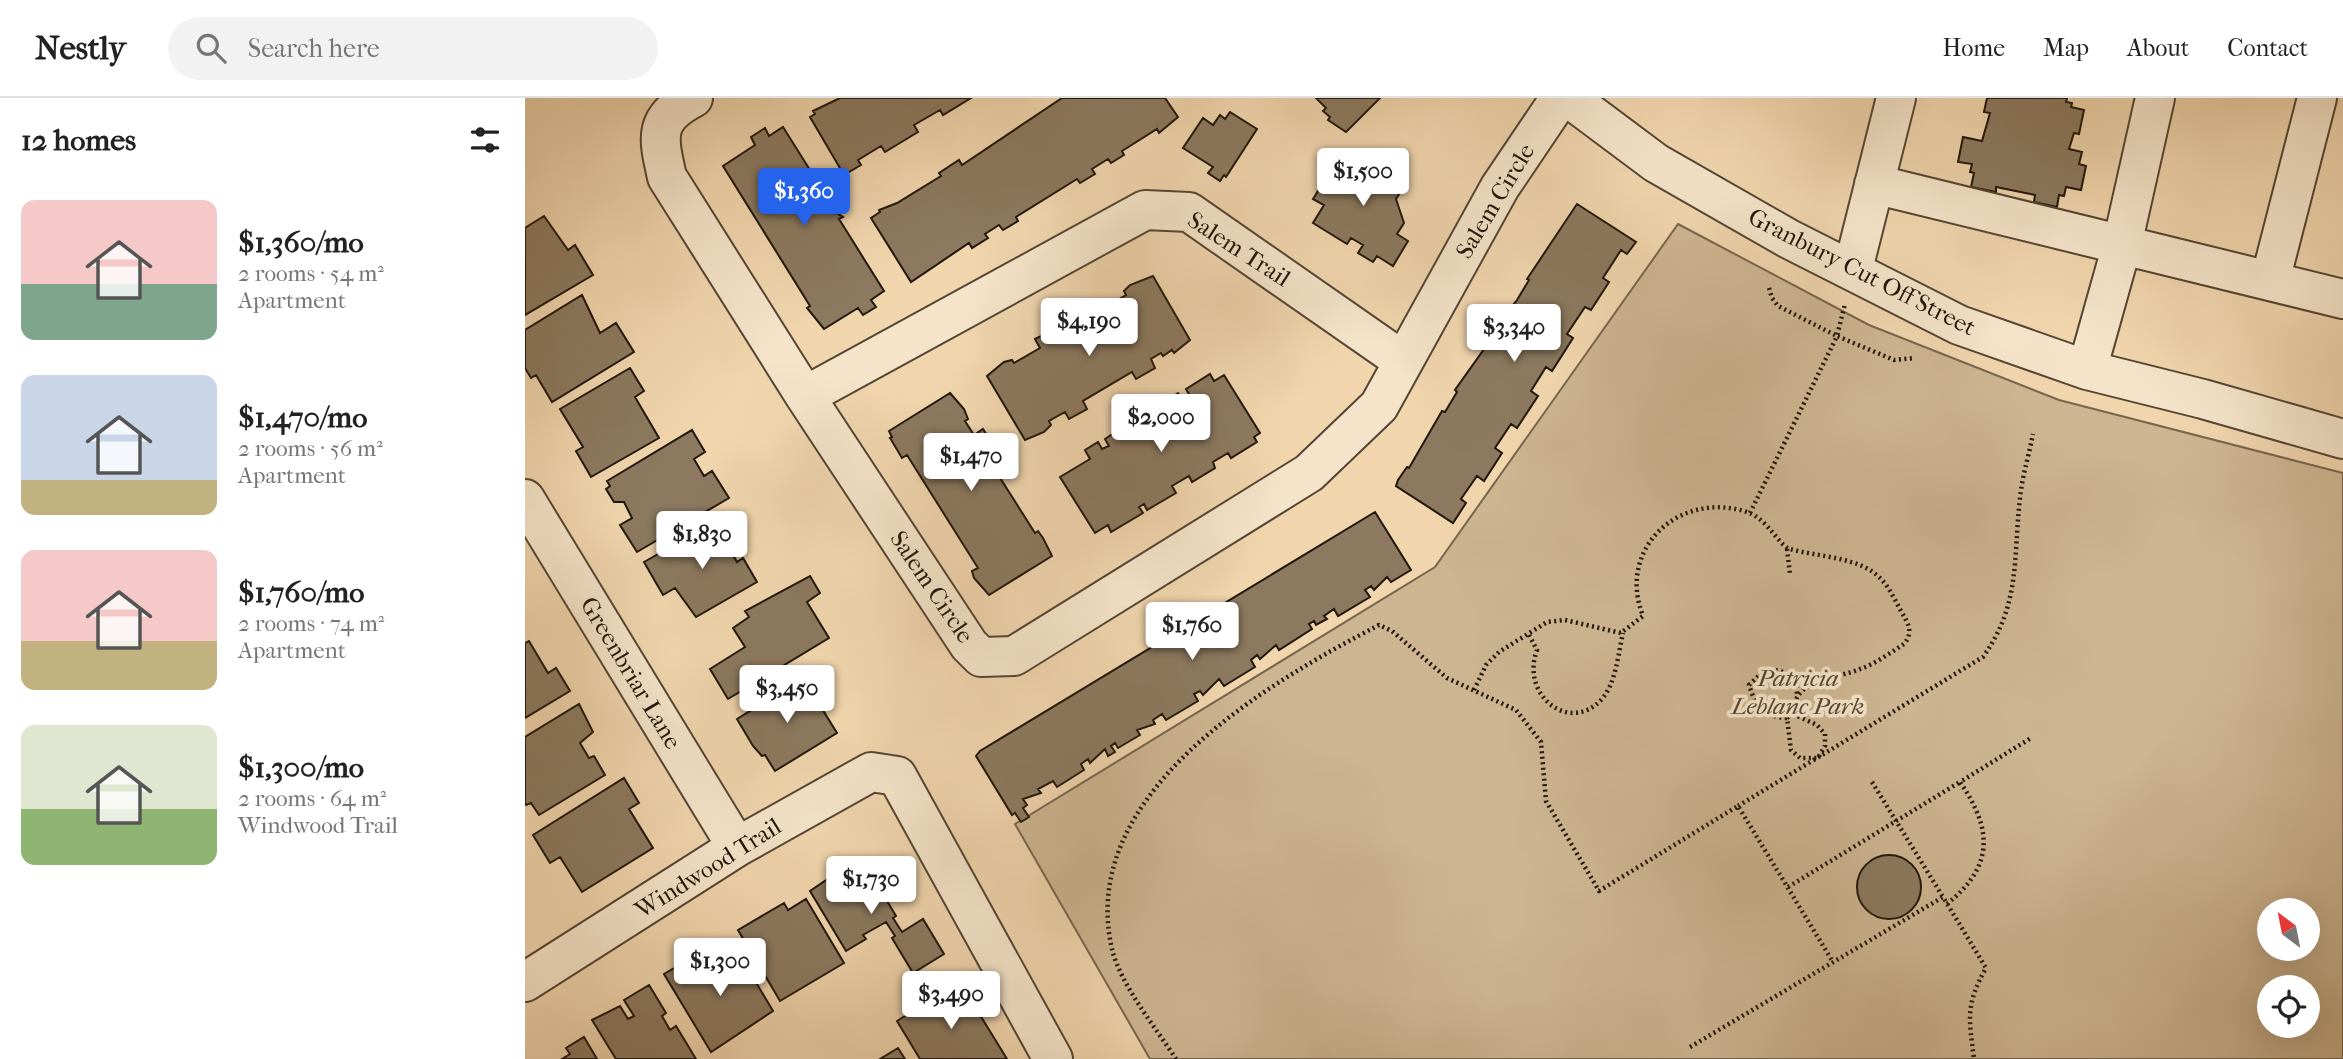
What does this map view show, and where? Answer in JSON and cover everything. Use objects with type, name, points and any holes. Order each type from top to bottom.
[{"type":"street","name":"Salem Circle","points":[[693,98],[674,108],[664,121],[659,141],[667,177],[805,396],[969,645],[981,657],[1014,656],[1309,473],[1380,406],[1500,187],[1560,98]]},
{"type":"street","name":"Granbury Cut Off Street","points":[[1569,98],[1656,163],[1789,239],[1853,269],[1959,325],[2087,370],[2203,399],[2343,439]]},
{"type":"street","points":[[1853,269],[1896,98]]},
{"type":"street","points":[[2087,370],[2122,245],[2155,98]]},
{"type":"street","points":[[2270,281],[2317,98]]},
{"type":"street","points":[[1874,184],[2343,299]]},
{"type":"street","name":"Salem Trail","points":[[805,396],[1145,210],[1189,212],[1403,361]]},
{"type":"street","name":"Greenbriar Lane","points":[[525,499],[737,847]]},
{"type":"street","name":"Windwood Trail","points":[[525,982],[737,847],[871,772],[897,776],[1053,1059]]},
{"type":"path","points":[[1749,513],[1837,336],[1853,269]]},
{"type":"path","points":[[1769,288],[1772,298],[1779,306],[1837,336],[1894,360],[1914,358]]},
{"type":"path","points":[[1175,1059],[1127,981],[1113,951],[1108,923],[1111,873],[1131,825],[1157,786],[1237,708],[1304,664],[1379,625],[1392,631],[1447,678],[1516,710],[1541,742],[1546,801],[1599,891],[1983,657],[2000,634],[2016,573],[2020,493],[2033,434]]},
{"type":"path","points":[[1529,635],[1537,650],[1532,663],[1535,687],[1552,706],[1570,711],[1591,707],[1605,694],[1623,631],[1643,616],[1636,600],[1636,569],[1651,537],[1678,517],[1691,512],[1726,509],[1749,513],[1763,519],[1787,549],[1790,574]]},
{"type":"path","points":[[1787,549],[1866,568],[1882,579],[1910,628],[1909,638],[1892,652],[1860,670],[1826,677],[1797,695]]},
{"type":"path","points":[[1474,690],[1486,665],[1499,652],[1547,622],[1565,620],[1623,631]]},
{"type":"path","points":[[1766,668],[1782,670],[1794,682],[1797,695],[1793,714],[1787,718],[1771,718],[1755,702],[1749,685],[1766,668]]},
{"type":"path","points":[[1793,714],[1817,725],[1825,734],[1825,746],[1818,758]]},
{"type":"path","points":[[1787,718],[1791,750],[1800,758],[1818,758]]},
{"type":"path","points":[[1788,887],[2031,738]]},
{"type":"path","points":[[1872,782],[1986,968],[1972,992],[1969,1016],[1974,1059]]},
{"type":"path","points":[[1947,904],[1967,888],[1976,875],[1985,844],[1978,811],[1960,782]]},
{"type":"path","points":[[1738,806],[1833,962]]},
{"type":"path","points":[[1691,1047],[1943,897]]},
{"type":"green space","name":"Patricia Leblanc Park","points":[[1678,224],[1869,325],[2059,400],[2343,473],[2343,1059],[1150,1059],[1015,824],[1435,567]]},
{"type":"building","points":[[840,98],[971,98],[943,115],[940,110],[914,125],[918,132],[885,152],[881,146],[858,160],[861,165],[844,175],[810,117],[815,114],[813,111]]},
{"type":"building","points":[[1062,98],[1165,98],[1178,117],[1159,133],[1157,129],[1122,151],[1124,155],[1111,163],[1108,159],[1092,169],[1095,174],[1080,183],[1077,179],[1016,217],[1018,221],[1003,230],[999,225],[985,234],[988,238],[972,248],[969,243],[911,282],[871,218],[880,212],[879,210],[897,203],[941,176],[939,173],[959,160],[962,165]]},
{"type":"building","points":[[1316,98],[1380,98],[1346,132],[1328,120],[1330,117],[1323,111],[1326,108]]},
{"type":"building","points":[[1987,98],[2067,98],[2066,102],[2072,103],[2071,107],[2084,110],[2079,134],[2074,133],[2069,149],[2082,152],[2079,164],[2086,166],[2081,190],[2066,187],[2064,196],[2059,195],[2057,207],[2034,202],[2035,195],[1996,187],[1996,192],[1971,187],[1974,173],[1970,172],[1972,164],[1958,162],[1963,137],[1982,141],[1990,113],[1984,112]]},
{"type":"building","points":[[1230,112],[1257,129],[1226,177],[1224,175],[1220,181],[1208,173],[1213,167],[1183,148],[1203,118],[1213,125],[1220,115],[1225,119]]},
{"type":"building","points":[[783,127],[837,213],[843,217],[839,219],[884,291],[871,300],[876,307],[863,315],[858,308],[824,329],[807,308],[810,306],[723,166],[755,145],[751,137],[765,128],[769,136]]},
{"type":"building","points":[[1371,150],[1389,161],[1382,171],[1405,185],[1396,199],[1404,223],[1397,234],[1408,241],[1393,266],[1377,256],[1373,262],[1358,253],[1363,245],[1351,238],[1347,244],[1313,223],[1324,205],[1313,199],[1336,161],[1348,169],[1357,155],[1365,160]]},
{"type":"building","points":[[1577,204],[1636,242],[1627,254],[1621,250],[1603,278],[1609,282],[1591,310],[1585,307],[1567,334],[1573,338],[1552,371],[1546,367],[1531,391],[1538,396],[1517,428],[1511,424],[1495,448],[1502,453],[1484,481],[1477,476],[1461,499],[1466,503],[1453,523],[1396,486],[1398,480],[1407,467],[1409,468],[1442,411],[1445,412],[1457,392],[1455,390],[1494,335],[1491,333],[1517,300],[1529,280],[1527,279]]},
{"type":"building","points":[[544,216],[568,250],[575,245],[593,275],[525,315],[525,228]]},
{"type":"building","points":[[1153,276],[1190,340],[1174,353],[1172,350],[1151,359],[1155,368],[1136,379],[1132,372],[1083,401],[1087,409],[1069,419],[1065,412],[1049,421],[1051,425],[1044,432],[1025,440],[987,376],[1004,362],[1012,360],[1014,363],[1040,348],[1035,339],[1045,334],[1048,340],[1126,295],[1124,291],[1130,285]]},
{"type":"building","points":[[582,295],[600,333],[616,323],[634,352],[552,402],[536,375],[531,378],[525,368],[525,330]]},
{"type":"building","points":[[630,368],[644,391],[635,397],[659,438],[591,477],[576,451],[583,447],[560,409]]},
{"type":"building","points":[[1210,374],[1214,381],[1224,375],[1260,433],[1254,437],[1257,442],[1231,458],[1228,453],[1213,462],[1215,468],[1192,482],[1189,476],[1172,486],[1176,493],[1147,510],[1144,504],[1139,507],[1143,513],[1111,532],[1108,525],[1095,533],[1060,477],[1090,459],[1085,450],[1098,442],[1102,449],[1109,446],[1105,439],[1131,422],[1135,429],[1171,407],[1166,401],[1178,393],[1183,400],[1190,396],[1186,389]]},
{"type":"building","points":[[950,393],[964,409],[968,419],[965,421],[974,435],[983,429],[993,445],[983,451],[1035,533],[1038,531],[1043,538],[1052,556],[989,595],[974,578],[972,571],[978,568],[907,455],[902,458],[890,438],[892,437],[889,431]]},
{"type":"building","points":[[692,430],[705,452],[694,459],[704,476],[712,471],[729,498],[637,552],[620,525],[632,518],[624,502],[614,502],[606,489],[610,486],[607,481]]},
{"type":"building","points":[[1375,512],[1411,570],[1391,582],[1387,577],[1374,590],[1371,586],[1365,590],[1370,597],[1338,616],[1334,609],[1324,616],[1327,619],[1316,625],[1314,621],[1309,624],[1312,629],[1279,650],[1276,645],[1260,659],[1257,655],[1251,660],[1255,667],[1224,686],[1219,679],[1203,695],[1200,691],[1194,694],[1198,701],[1166,720],[1162,714],[1153,720],[1155,724],[1137,730],[1140,735],[1118,748],[1115,743],[1111,746],[1115,752],[1108,756],[1105,749],[1090,763],[1088,759],[1081,764],[1084,770],[1057,787],[1053,781],[1038,789],[1041,793],[1023,799],[1027,805],[1023,808],[1029,817],[1021,822],[1015,813],[1012,815],[976,756],[980,751]]},
{"type":"building","points":[[722,524],[732,539],[726,543],[737,562],[743,558],[757,582],[696,617],[675,588],[663,595],[644,562],[674,545],[677,550]]},
{"type":"building","points":[[810,576],[820,593],[807,602],[829,638],[728,699],[710,669],[745,647],[733,628],[749,617],[745,611]]},
{"type":"building","points":[[529,641],[548,673],[556,668],[570,691],[525,718],[525,643]]},
{"type":"building","points":[[803,678],[837,733],[775,771],[765,755],[762,756],[753,746],[737,719]]},
{"type":"building","points":[[579,704],[593,732],[580,743],[589,758],[594,756],[605,775],[539,815],[531,803],[525,803],[525,737]]},
{"type":"building","points":[[624,778],[639,803],[629,809],[653,848],[582,892],[560,857],[550,863],[533,835]]},
{"type":"building","points":[[1883,855],[1895,855],[1912,864],[1919,875],[1919,899],[1912,910],[1895,919],[1883,919],[1871,914],[1862,905],[1857,893],[1857,881],[1862,869],[1871,860]]},
{"type":"building","points":[[865,864],[896,916],[893,918],[902,932],[923,919],[944,954],[913,973],[892,938],[895,936],[886,922],[863,935],[866,939],[846,951],[810,891],[844,868],[848,874]]},
{"type":"building","points":[[806,899],[844,963],[780,1001],[738,930],[784,903],[788,910]]},
{"type":"building","points":[[735,947],[773,1011],[711,1052],[664,974],[691,958],[701,973],[717,963],[715,959]]},
{"type":"building","points":[[961,984],[1007,1059],[920,1059],[897,1021],[926,1003],[934,1015],[945,1008],[939,998]]},
{"type":"building","points":[[649,985],[666,1013],[662,1016],[670,1030],[676,1026],[696,1059],[616,1059],[592,1020],[620,1006],[628,1019],[634,1016],[624,1000]]},
{"type":"building","points":[[584,1037],[597,1059],[562,1059],[570,1054],[566,1048]]},
{"type":"building","points":[[898,1048],[905,1059],[880,1059]]}]
